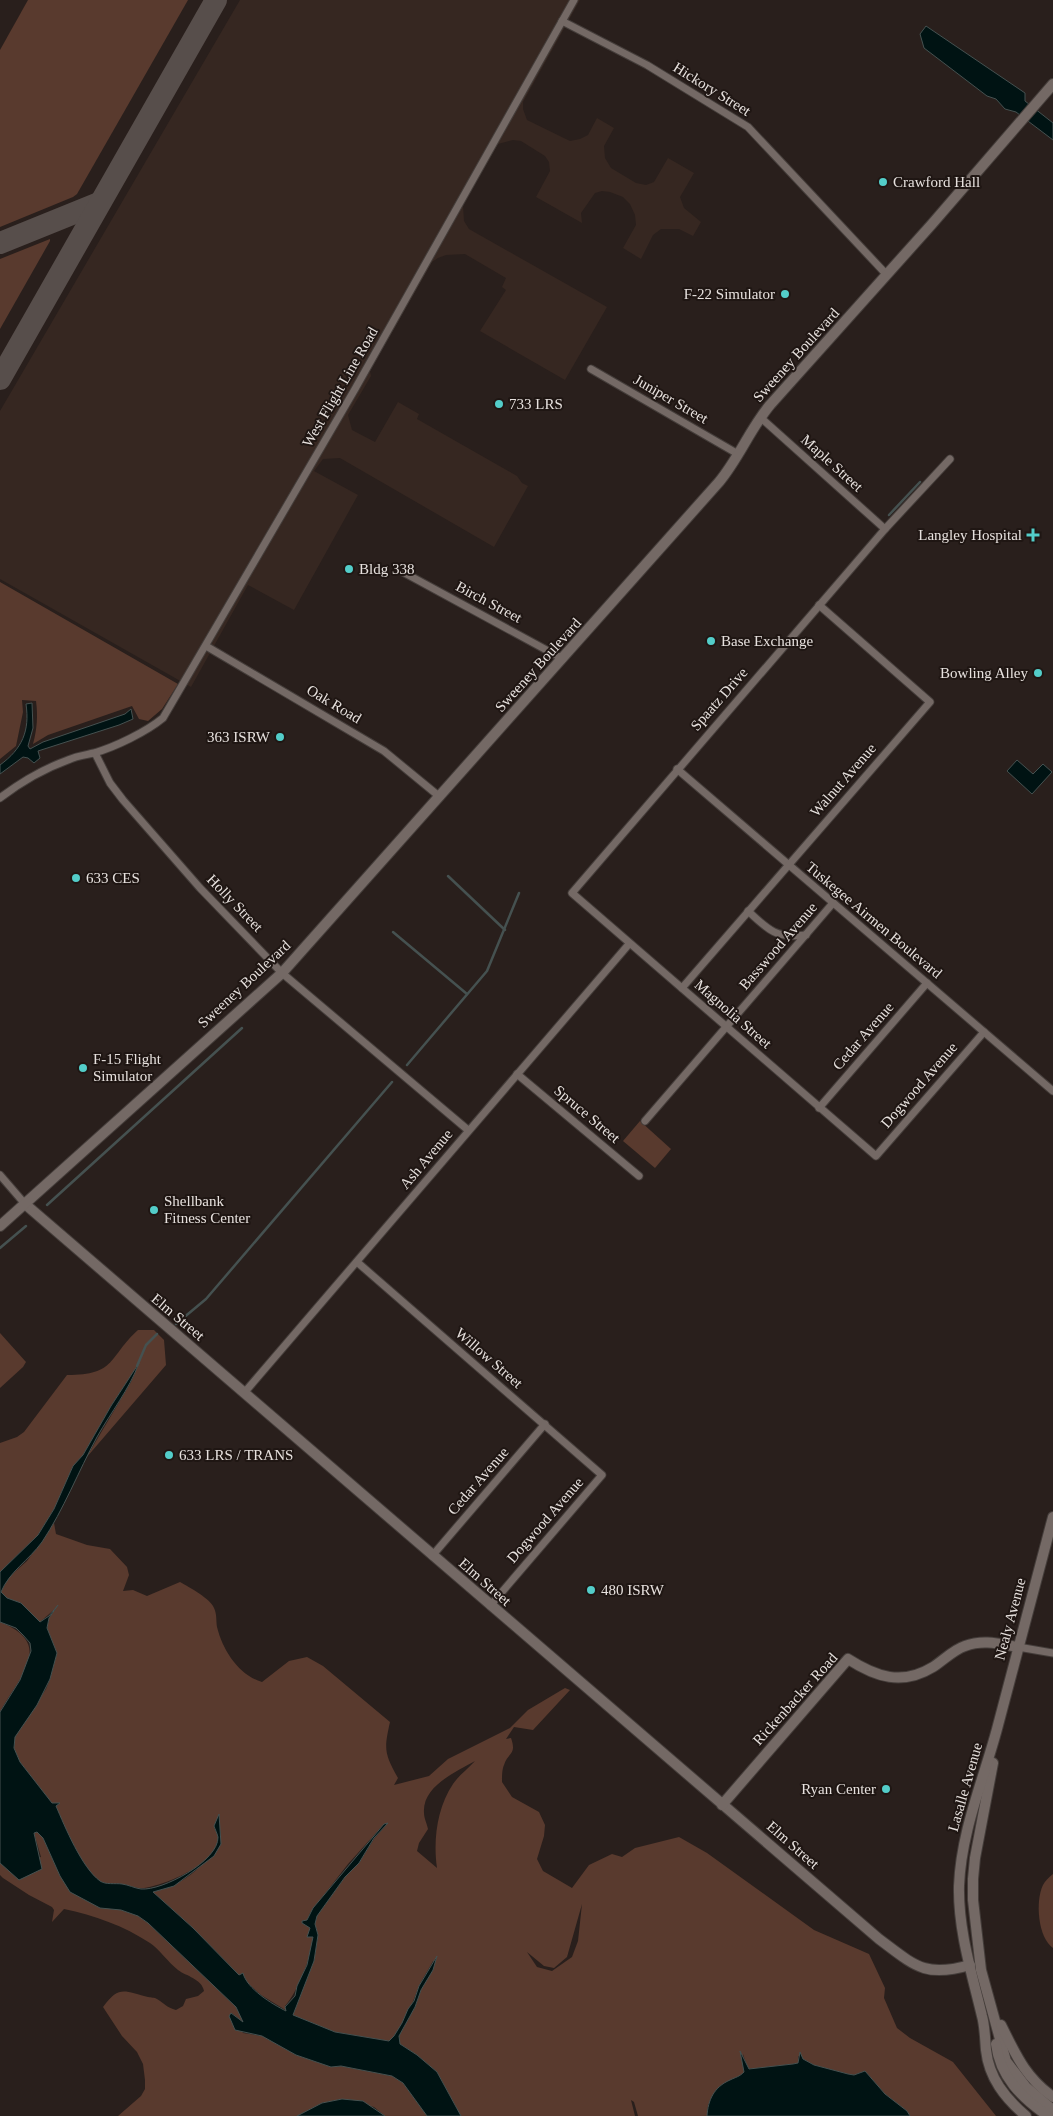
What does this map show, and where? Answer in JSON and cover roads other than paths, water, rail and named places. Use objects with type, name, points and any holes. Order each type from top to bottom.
[{"type":"main road","name":"Sweeney Boulevard","points":[[0,1226],[282,973],[720,482],[760,417],[887,275],[1053,84]]},
{"type":"main road","name":"Elm Street","points":[[25,1204],[879,1939],[910,1963],[934,1971],[952,1970],[970,1965]]},
{"type":"main road","name":"Nealy Avenue","points":[[997,1730],[1053,1517]]},
{"type":"main road","name":"Rickenbacker Road","points":[[722,1805],[848,1659],[867,1671],[886,1677],[904,1678],[921,1674],[966,1646],[987,1642],[1018,1648]]},
{"type":"main road","name":"Lasalle Avenue","points":[[997,1730],[970,1820],[960,1871],[961,1920],[983,2021],[986,2051],[991,2073],[1001,2091],[1026,2116]]},
{"type":"main road","name":"Lasalle Avenue","points":[[997,1730],[973,1879],[973,1900],[981,1970],[1006,2061],[1026,2087],[1053,2110]]},
{"type":"main road","name":"Lasalle Avenue","points":[[991,2006],[1019,2063],[1040,2088],[1053,2097]]},
{"type":"main road","name":"Lasalle Avenue","points":[[991,2006],[998,2059],[1006,2076],[1028,2102],[1048,2116]]},
{"type":"street","name":"West Flight Line Road","points":[[0,798],[27,778],[49,767],[82,755],[95,753],[149,729],[163,718],[355,389],[574,0]]},
{"type":"street","name":"Hickory Street","points":[[562,21],[647,65],[748,127],[887,275]]},
{"type":"street","name":"Juniper Street","points":[[590,369],[738,454]]},
{"type":"street","name":"Maple Street","points":[[760,417],[885,529]]},
{"type":"street","name":"Spaatz Drive","points":[[572,893],[885,529],[950,459]]},
{"type":"street","name":"Birch Street","points":[[401,571],[563,659]]},
{"type":"street","name":"Walnut Avenue","points":[[682,988],[930,702],[819,605]]},
{"type":"street","name":"Oak Road","points":[[206,646],[384,751],[440,797]]},
{"type":"street","name":"Holly Street","points":[[95,753],[110,782],[123,800],[200,888],[282,973],[468,1130]]},
{"type":"street","name":"Tuskegee Airmen Boulevard","points":[[677,769],[1053,1091]]},
{"type":"street","name":"Magnolia Street","points":[[572,893],[876,1156]]},
{"type":"street","name":"Basswood Avenue","points":[[645,1121],[833,903]]},
{"type":"street","points":[[748,911],[779,935],[790,937],[806,935]]},
{"type":"street","name":"Ash Avenue","points":[[244,1393],[629,944]]},
{"type":"street","name":"Cedar Avenue","points":[[820,1108],[927,983]]},
{"type":"street","name":"Dogwood Avenue","points":[[876,1156],[984,1032]]},
{"type":"street","name":"Spruce Street","points":[[518,1074],[639,1176]]},
{"type":"street","name":"Elm Street","points":[[0,1175],[25,1204]]},
{"type":"street","name":"Willow Street","points":[[357,1262],[602,1475]]},
{"type":"street","name":"Cedar Avenue","points":[[432,1556],[545,1424]]},
{"type":"street","name":"Dogwood Avenue","points":[[490,1606],[602,1475]]},
{"type":"street","points":[[1018,1648],[1053,1653]]},
{"type":"waterway","points":[[889,515],[920,482]]},
{"type":"waterway","points":[[448,876],[505,930]]},
{"type":"waterway","points":[[407,1065],[487,971],[519,893]]},
{"type":"waterway","points":[[393,932],[467,994]]},
{"type":"waterway","points":[[47,1205],[242,1028]]},
{"type":"waterway","points":[[176,1324],[206,1299],[392,1082]]},
{"type":"waterway","points":[[0,1248],[26,1226]]},
{"type":"waterway","points":[[137,1366],[146,1345],[157,1334]]},
{"type":"place","name":"Crawford Hall","points":[[883,182]]},
{"type":"place","name":"F-22 Simulator","points":[[785,294]]},
{"type":"place","name":"733 LRS","points":[[499,404]]},
{"type":"place","name":"Langley Hospital","points":[[1033,535]]},
{"type":"place","name":"Bldg 338","points":[[349,569]]},
{"type":"place","name":"Base Exchange","points":[[711,641]]},
{"type":"place","name":"Bowling Alley","points":[[1038,673]]},
{"type":"place","name":"363 ISRW","points":[[280,737]]},
{"type":"place","name":"633 CES","points":[[76,878]]},
{"type":"place","name":"F-15 Flight Simulator","points":[[83,1068]]},
{"type":"place","name":"Shellbank Fitness Center","points":[[154,1210]]},
{"type":"place","name":"633 LRS / TRANS","points":[[169,1455]]},
{"type":"place","name":"480 ISRW","points":[[591,1590]]},
{"type":"place","name":"Ryan Center","points":[[886,1789]]}]
